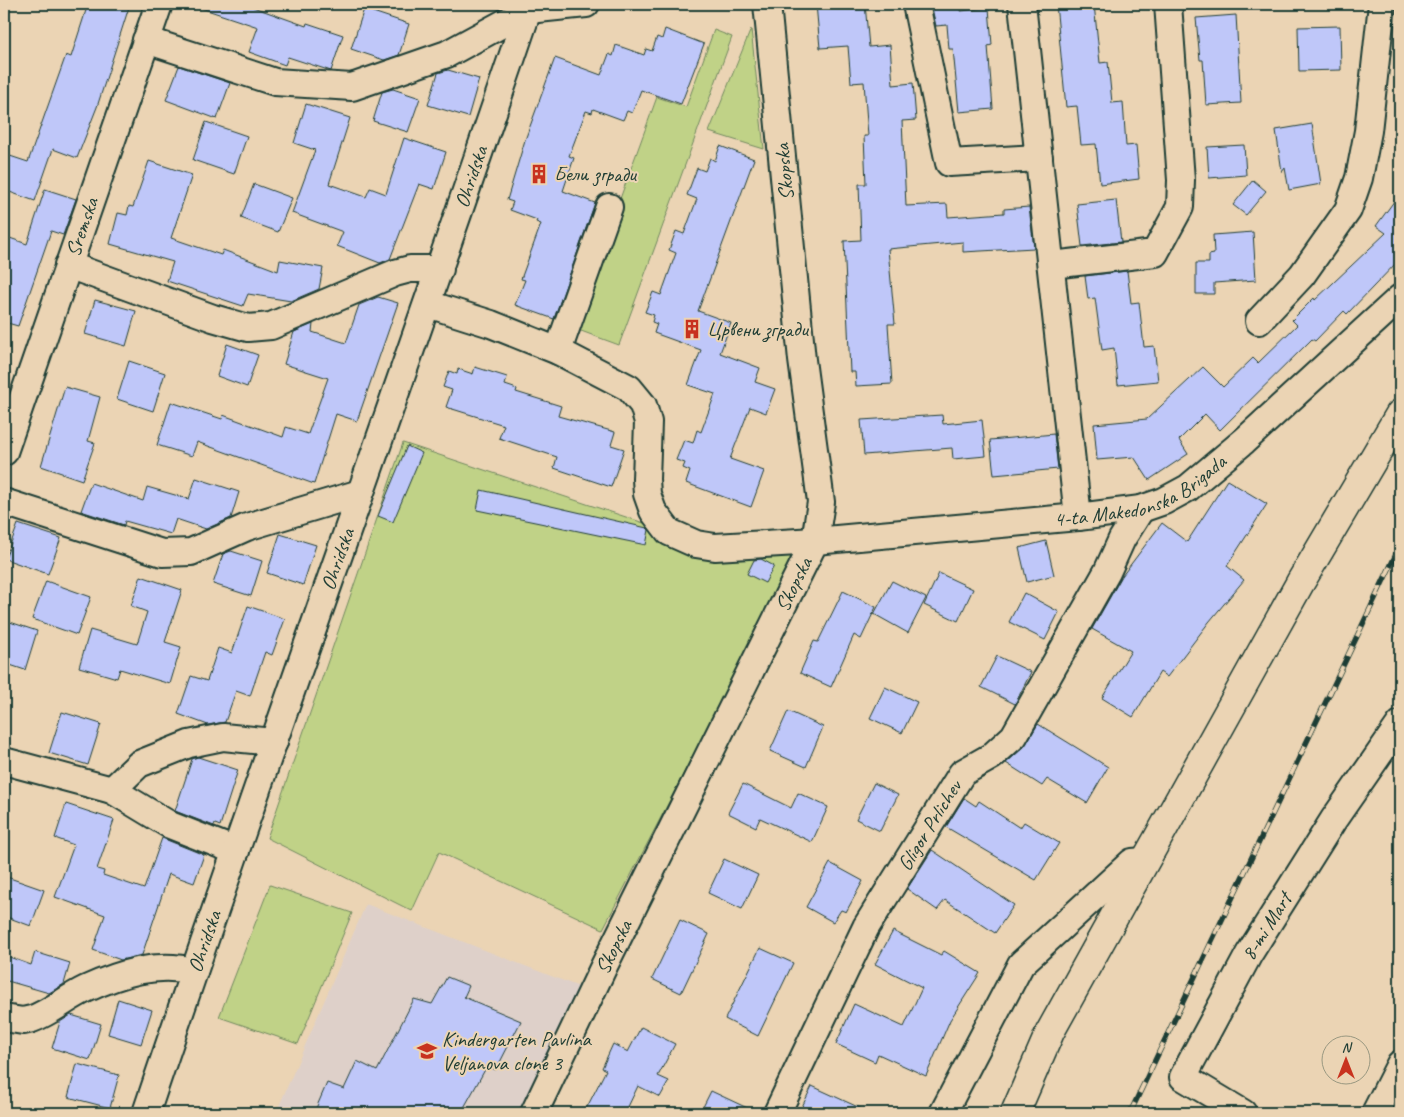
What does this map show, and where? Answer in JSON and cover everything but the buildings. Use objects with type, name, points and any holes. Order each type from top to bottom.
[{"type":"street","name":"Sremska","points":[[4,452],[12,396],[68,265],[159,4]]},
{"type":"street","points":[[146,40],[275,82],[352,87],[447,54],[528,7],[586,4]]},
{"type":"street","name":"Skopska","points":[[534,1113],[605,964],[815,541],[820,495],[802,360],[768,4]]},
{"type":"street","points":[[916,4],[949,163],[1039,158]]},
{"type":"street","points":[[1022,4],[1078,516]]},
{"type":"street","points":[[1052,265],[1155,253],[1180,207],[1181,180],[1168,4]]},
{"type":"street","points":[[1259,321],[1302,275],[1348,210],[1359,178],[1368,131],[1382,4]]},
{"type":"street","name":"Ohridska","points":[[146,1113],[360,493],[440,270],[528,7]]},
{"type":"street","points":[[558,351],[609,207]]},
{"type":"street","points":[[68,265],[213,318],[248,328],[271,326],[395,273],[410,269],[440,270]]},
{"type":"street","name":"4-ta Makedonska Brigada","points":[[428,304],[490,324],[558,351],[629,388],[643,405],[648,422],[647,494],[653,511],[669,532],[696,544],[715,547],[815,541],[1141,509],[1188,488],[1312,381],[1400,298]]},
{"type":"street","points":[[1014,1113],[1050,1032],[1300,582],[1400,414]]},
{"type":"street","points":[[4,502],[162,553],[190,552],[247,527],[360,493]]},
{"type":"street","name":"Gligor Prlichev","points":[[777,1113],[866,927],[962,773],[992,756],[1014,736],[1106,572],[1122,539],[1141,509]]},
{"type":"street","name":"8-mi Mart","points":[[1243,1113],[1184,1078],[1249,954],[1334,819],[1400,724]]},
{"type":"street","points":[[112,790],[139,764],[189,744],[224,737],[274,742]]},
{"type":"street","points":[[4,760],[112,790],[170,825],[236,851]]},
{"type":"street","points":[[943,1113],[1021,964],[1132,862],[1144,862]]},
{"type":"street","points":[[4,1018],[23,1021],[32,1019],[87,989],[149,967],[174,967],[194,971]]},
{"type":"street","points":[[1375,1113],[1400,1064]]},
{"type":"shaded area","name":"Kindergarten Pavlina Veljanova clone 3","points":[[366,904],[582,988],[522,1113],[276,1113]]},
{"type":"green space","points":[[751,29],[764,149],[709,132]]},
{"type":"green space","points":[[714,30],[732,37],[619,345],[573,328],[657,97],[686,107]]},
{"type":"green space","points":[[403,443],[656,527],[694,558],[797,555],[603,929],[439,852],[412,911],[267,838]]},
{"type":"green space","points":[[270,885],[352,913],[298,1044],[219,1017]]},
{"type":"railway","points":[[1130,1113],[1400,546]]},
{"type":"place","name":"Бели згради","points":[[539,174]]},
{"type":"place","name":"Црвени згради","points":[[692,329]]},
{"type":"place","name":"Kindergarten Pavlina Veljanova clone 3","points":[[427,1051]]}]
